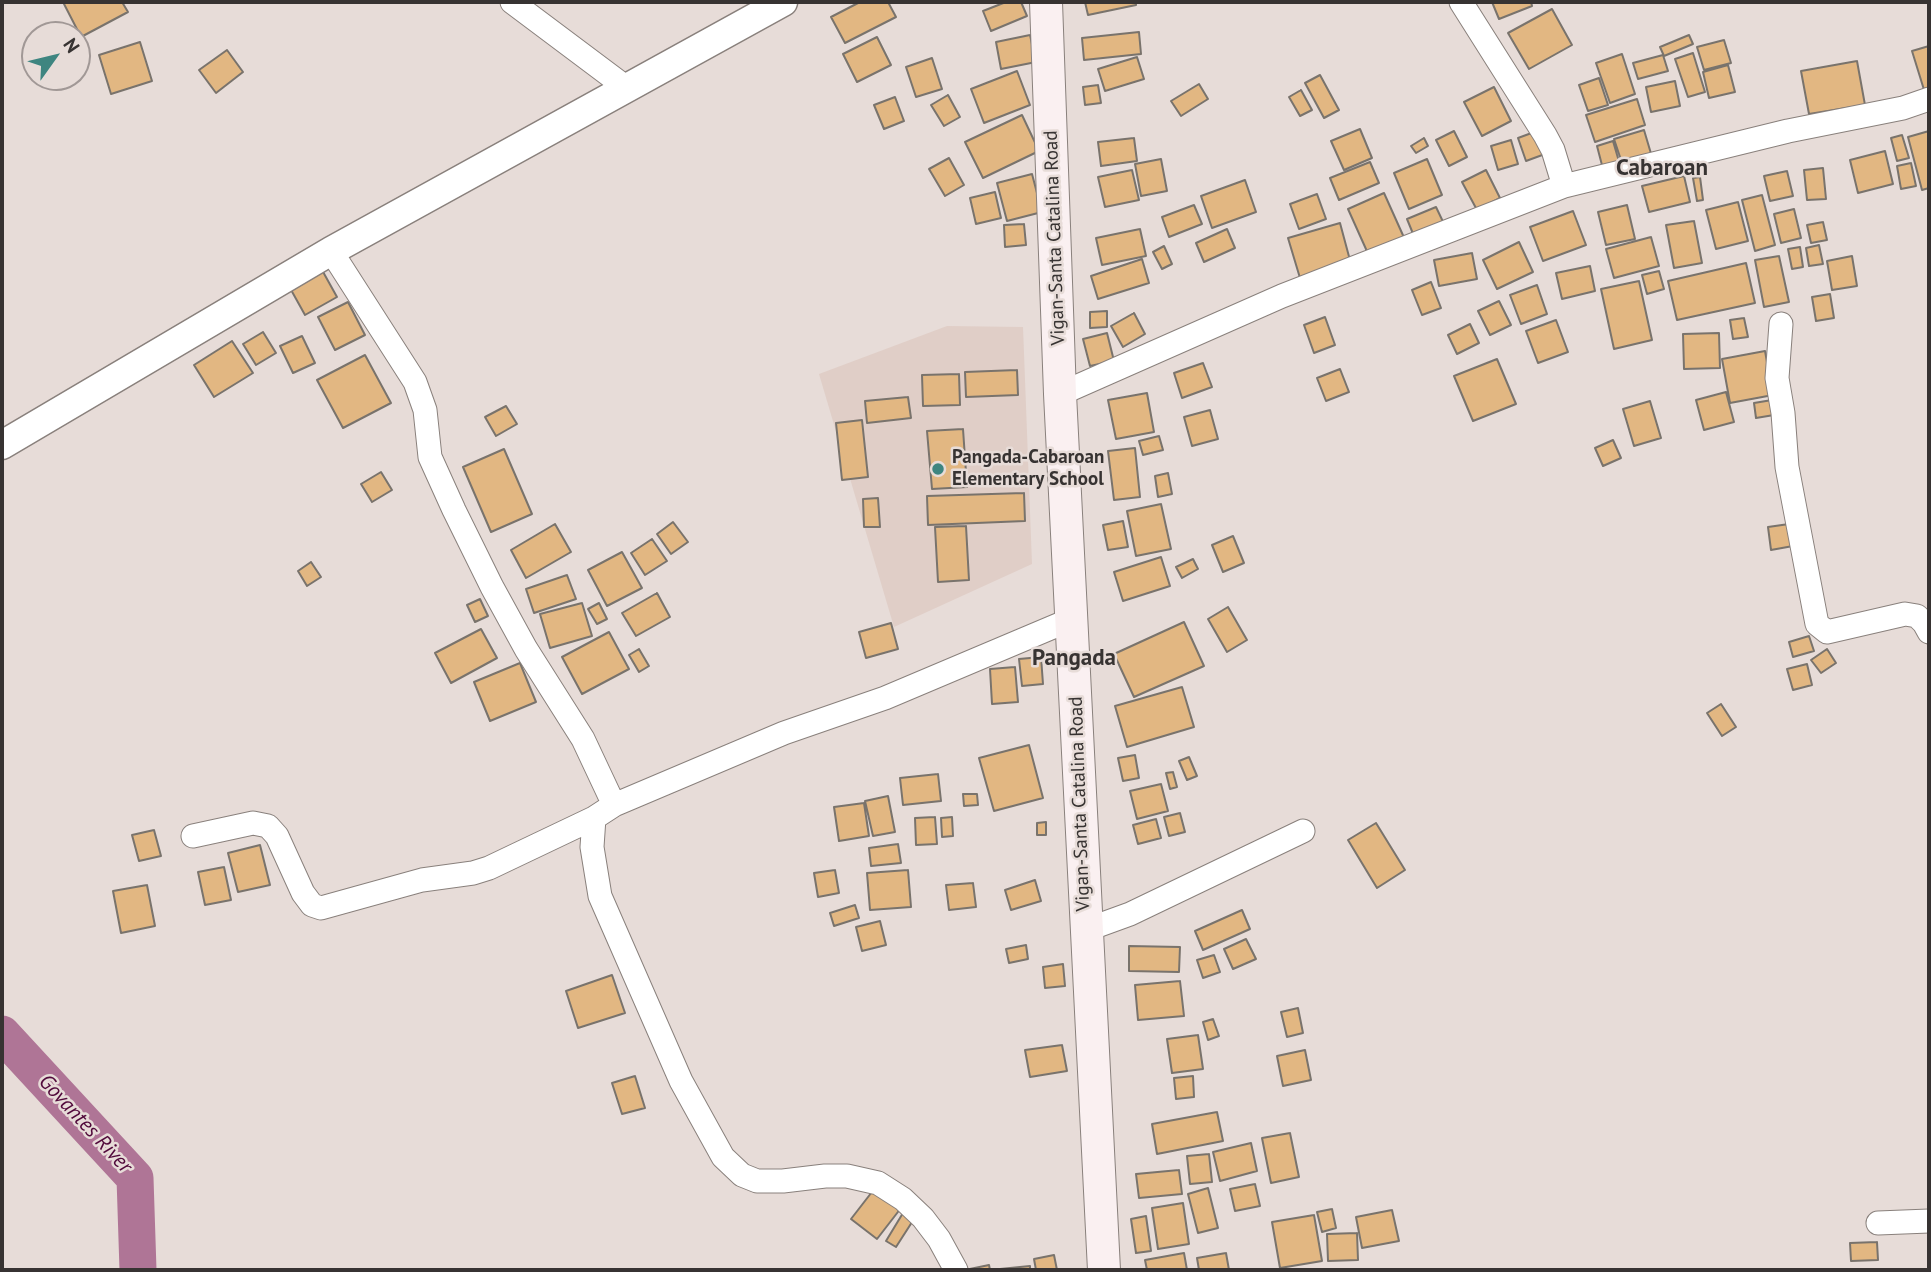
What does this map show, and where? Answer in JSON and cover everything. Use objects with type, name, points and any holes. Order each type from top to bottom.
[{"type":"main road","name":"Vigan-Santa Catalina Road","points":[[1046,2],[1060,394],[1104,1270]]},
{"type":"street","points":[[512,2],[628,89]]},
{"type":"street","points":[[2,445],[331,251],[783,2]]},
{"type":"street","points":[[1461,2],[1545,135],[1553,150],[1564,186]]},
{"type":"street","points":[[1060,394],[1282,296],[1564,186],[1788,131],[1903,108],[1929,99]]},
{"type":"street","points":[[331,251],[415,382],[425,410],[430,457],[454,510],[526,649],[583,739],[614,805]]},
{"type":"street","points":[[1781,324],[1777,378],[1787,467],[1817,624],[1827,632],[1905,614],[1917,617],[1929,632]]},
{"type":"street","points":[[193,836],[253,823],[268,826],[277,836],[303,893],[312,905],[321,908],[422,880],[489,868],[594,818],[614,805],[784,733],[885,698],[1072,619]]},
{"type":"street","points":[[594,818],[592,847],[600,896],[681,1081],[723,1157],[742,1175],[757,1181],[847,1176],[877,1183],[903,1199],[923,1218],[939,1239],[956,1270]]},
{"type":"street","points":[[1086,930],[1130,914],[1303,831]]},
{"type":"street","points":[[1878,1223],[1929,1221]]},
{"type":"shaded area","name":"Pangada-Cabaroan Elementary School","points":[[947,326],[1023,327],[1032,564],[894,627],[819,374]]},
{"type":"building","points":[[63,2],[122,2],[128,12],[91,32],[91,21],[73,21]]},
{"type":"building","points":[[860,2],[888,2],[896,17],[845,43],[831,17]]},
{"type":"building","points":[[1006,2],[1021,2],[1027,16],[991,31],[983,11]]},
{"type":"building","points":[[1085,2],[1136,2],[1136,5],[1088,15]]},
{"type":"building","points":[[1492,2],[1531,2],[1532,6],[1499,19]]},
{"type":"building","points":[[1552,9],[1572,45],[1529,69],[1508,33]]},
{"type":"building","points":[[1139,32],[1141,54],[1084,60],[1082,38]]},
{"type":"building","points":[[1030,35],[1036,62],[1001,69],[996,42]]},
{"type":"building","points":[[1689,35],[1693,44],[1664,56],[1660,47]]},
{"type":"building","points":[[877,37],[891,65],[857,82],[843,54]]},
{"type":"building","points":[[1724,40],[1731,63],[1704,70],[1697,47]]},
{"type":"building","points":[[140,42],[152,81],[111,94],[99,55]]},
{"type":"building","points":[[1929,46],[1929,91],[1925,93],[1912,51]]},
{"type":"building","points":[[227,50],[243,72],[216,93],[199,70]]},
{"type":"building","points":[[1693,53],[1705,92],[1688,97],[1675,59]]},
{"type":"building","points":[[1622,54],[1635,94],[1610,103],[1596,63]]},
{"type":"building","points":[[1663,55],[1668,71],[1638,79],[1633,63]]},
{"type":"building","points":[[1137,57],[1144,79],[1105,91],[1098,69]]},
{"type":"building","points":[[932,58],[942,89],[916,97],[906,67]]},
{"type":"building","points":[[1857,61],[1865,105],[1809,114],[1801,71]]},
{"type":"building","points":[[1728,65],[1735,92],[1709,98],[1703,72]]},
{"type":"building","points":[[1017,71],[1030,105],[984,123],[971,89]]},
{"type":"building","points":[[1320,75],[1339,110],[1324,118],[1305,83]]},
{"type":"building","points":[[1599,78],[1608,105],[1588,111],[1579,85]]},
{"type":"building","points":[[1675,81],[1680,106],[1651,112],[1646,87]]},
{"type":"building","points":[[1199,84],[1208,99],[1181,116],[1171,101]]},
{"type":"building","points":[[1098,85],[1101,103],[1085,105],[1083,87]]},
{"type":"building","points":[[1494,87],[1511,121],[1482,136],[1464,102]]},
{"type":"building","points":[[1301,90],[1312,110],[1300,116],[1289,97]]},
{"type":"building","points":[[948,95],[960,117],[944,126],[931,105]]},
{"type":"building","points":[[895,97],[904,121],[884,129],[874,105]]},
{"type":"building","points":[[1637,99],[1645,125],[1595,142],[1586,115]]},
{"type":"building","points":[[1022,115],[1039,151],[983,178],[965,142]]},
{"type":"building","points":[[1360,129],[1372,158],[1344,170],[1331,141]]},
{"type":"building","points":[[1644,130],[1652,157],[1623,166],[1614,139]]},
{"type":"building","points":[[1454,131],[1467,157],[1449,166],[1436,140]]},
{"type":"building","points":[[1537,131],[1545,154],[1526,161],[1518,138]]},
{"type":"building","points":[[1929,131],[1929,188],[1922,190],[1908,137]]},
{"type":"building","points":[[1902,135],[1909,158],[1897,161],[1891,138]]},
{"type":"building","points":[[1134,138],[1137,161],[1101,166],[1098,142]]},
{"type":"building","points":[[1424,138],[1428,146],[1416,153],[1411,146]]},
{"type":"building","points":[[1511,140],[1518,164],[1498,170],[1491,146]]},
{"type":"building","points":[[1613,141],[1620,165],[1603,169],[1597,146]]},
{"type":"building","points":[[1885,151],[1893,184],[1858,193],[1850,160]]},
{"type":"building","points":[[949,158],[964,185],[945,196],[929,169]]},
{"type":"building","points":[[1161,159],[1167,191],[1141,196],[1135,164]]},
{"type":"building","points":[[1427,159],[1442,195],[1409,209],[1394,173]]},
{"type":"building","points":[[1370,162],[1379,183],[1339,200],[1330,178]]},
{"type":"building","points":[[1911,163],[1916,186],[1901,189],[1897,166]]},
{"type":"building","points":[[1823,168],[1826,199],[1807,200],[1804,170]]},
{"type":"building","points":[[1132,170],[1139,200],[1105,207],[1098,177]]},
{"type":"building","points":[[1486,170],[1500,198],[1477,210],[1462,182]]},
{"type":"building","points":[[1787,171],[1793,196],[1770,201],[1764,176]]},
{"type":"building","points":[[1032,174],[1042,212],[1007,221],[997,183]]},
{"type":"building","points":[[1684,176],[1690,202],[1649,212],[1642,186]]},
{"type":"building","points":[[1700,177],[1703,200],[1697,201],[1693,178]]},
{"type":"building","points":[[1245,180],[1256,212],[1212,228],[1201,196]]},
{"type":"building","points":[[995,192],[1001,218],[976,224],[970,198]]},
{"type":"building","points":[[1384,193],[1406,242],[1370,258],[1348,209]]},
{"type":"building","points":[[1317,194],[1326,219],[1299,229],[1290,204]]},
{"type":"building","points":[[1762,195],[1775,245],[1755,251],[1742,200]]},
{"type":"building","points":[[1738,202],[1748,241],[1716,249],[1706,210]]},
{"type":"building","points":[[1194,205],[1202,224],[1169,237],[1162,217]]},
{"type":"building","points":[[1627,205],[1635,239],[1606,245],[1598,212]]},
{"type":"building","points":[[1436,207],[1446,228],[1416,241],[1407,219]]},
{"type":"building","points":[[1794,209],[1801,238],[1781,243],[1774,214]]},
{"type":"building","points":[[1573,211],[1586,245],[1543,261],[1530,227]]},
{"type":"building","points":[[1694,221],[1702,263],[1674,268],[1666,225]]},
{"type":"building","points":[[1823,222],[1827,240],[1811,243],[1807,225]]},
{"type":"building","points":[[1340,223],[1351,264],[1300,278],[1288,238]]},
{"type":"building","points":[[1024,224],[1026,245],[1005,247],[1004,225]]},
{"type":"building","points":[[1140,229],[1146,256],[1102,265],[1096,238]]},
{"type":"building","points":[[1227,229],[1235,248],[1204,262],[1196,243]]},
{"type":"building","points":[[1651,237],[1659,266],[1614,278],[1606,249]]},
{"type":"building","points":[[1519,242],[1533,272],[1497,289],[1483,260]]},
{"type":"building","points":[[1819,245],[1823,264],[1809,266],[1806,248]]},
{"type":"building","points":[[1164,246],[1172,264],[1162,269],[1153,252]]},
{"type":"building","points":[[1800,247],[1803,267],[1792,269],[1788,249]]},
{"type":"building","points":[[1472,253],[1477,279],[1439,286],[1434,260]]},
{"type":"building","points":[[1779,256],[1789,302],[1764,307],[1755,260]]},
{"type":"building","points":[[1852,256],[1857,286],[1832,290],[1827,261]]},
{"type":"building","points":[[1142,259],[1149,283],[1098,299],[1091,276]]},
{"type":"building","points":[[1746,263],[1755,303],[1677,320],[1668,281]]},
{"type":"building","points":[[1590,266],[1595,291],[1562,299],[1556,273]]},
{"type":"building","points":[[322,270],[337,297],[305,315],[290,288]]},
{"type":"building","points":[[1659,271],[1664,289],[1647,294],[1642,275]]},
{"type":"building","points":[[1639,281],[1652,340],[1614,349],[1601,289]]},
{"type":"building","points":[[1431,282],[1441,308],[1422,315],[1412,290]]},
{"type":"building","points":[[1537,285],[1547,314],[1521,324],[1510,295]]},
{"type":"building","points":[[1830,294],[1834,318],[1816,321],[1812,297]]},
{"type":"building","points":[[1499,301],[1511,325],[1490,335],[1478,311]]},
{"type":"building","points":[[348,302],[365,335],[335,350],[318,317]]},
{"type":"building","points":[[1107,311],[1107,327],[1090,328],[1090,312]]},
{"type":"building","points":[[1134,313],[1145,334],[1123,347],[1111,326]]},
{"type":"building","points":[[1325,317],[1335,345],[1314,353],[1304,325]]},
{"type":"building","points":[[1744,318],[1748,337],[1733,339],[1730,320]]},
{"type":"building","points":[[1556,320],[1568,352],[1538,363],[1526,331]]},
{"type":"building","points":[[1470,324],[1479,343],[1457,354],[1448,335]]},
{"type":"building","points":[[263,332],[276,353],[256,365],[243,344]]},
{"type":"building","points":[[1107,333],[1114,361],[1090,366],[1083,339]]},
{"type":"building","points":[[1719,333],[1720,368],[1684,369],[1683,334]]},
{"type":"building","points":[[302,336],[315,363],[293,373],[280,346]]},
{"type":"building","points":[[232,341],[253,373],[214,397],[194,365]]},
{"type":"building","points":[[1765,351],[1773,395],[1730,403],[1722,359]]},
{"type":"building","points":[[365,355],[391,403],[343,428],[317,380]]},
{"type":"building","points":[[1497,359],[1516,404],[1473,421],[1454,376]]},
{"type":"building","points":[[1203,363],[1212,387],[1182,398],[1174,373]]},
{"type":"building","points":[[1340,369],[1349,392],[1326,401],[1317,378]]},
{"type":"building","points":[[1017,370],[1018,395],[966,397],[965,372]]},
{"type":"building","points":[[959,374],[960,405],[923,406],[922,375]]},
{"type":"building","points":[[1726,392],[1734,422],[1704,430],[1696,400]]},
{"type":"building","points":[[1147,393],[1154,432],[1116,439],[1108,400]]},
{"type":"building","points":[[908,397],[911,418],[867,423],[865,401]]},
{"type":"building","points":[[1778,399],[1780,414],[1756,418],[1754,403]]},
{"type":"building","points":[[1650,401],[1661,438],[1634,446],[1623,409]]},
{"type":"building","points":[[506,406],[517,424],[496,436],[485,417]]},
{"type":"building","points":[[1210,410],[1218,439],[1192,446],[1184,417]]},
{"type":"building","points":[[862,420],[868,477],[842,480],[836,423]]},
{"type":"building","points":[[963,429],[967,487],[932,489],[927,431]]},
{"type":"building","points":[[1159,436],[1163,450],[1143,455],[1139,441]]},
{"type":"building","points":[[1613,440],[1621,458],[1603,466],[1595,448]]},
{"type":"building","points":[[1135,448],[1140,497],[1114,500],[1108,451]]},
{"type":"building","points":[[504,449],[532,514],[491,532],[463,467]]},
{"type":"building","points":[[381,472],[392,490],[372,502],[361,484]]},
{"type":"building","points":[[1168,473],[1172,494],[1158,497],[1155,476]]},
{"type":"building","points":[[1024,493],[1025,521],[928,525],[927,496]]},
{"type":"building","points":[[878,498],[880,527],[864,527],[863,499]]},
{"type":"building","points":[[1161,504],[1171,549],[1136,556],[1127,511]]},
{"type":"building","points":[[1123,521],[1128,547],[1108,550],[1103,525]]},
{"type":"building","points":[[673,522],[688,542],[671,554],[657,534]]},
{"type":"building","points":[[555,524],[571,552],[526,578],[511,550]]},
{"type":"building","points":[[1789,524],[1793,546],[1771,550],[1768,527]]},
{"type":"building","points":[[966,526],[969,580],[938,582],[935,527]]},
{"type":"building","points":[[1233,536],[1244,563],[1223,572],[1212,545]]},
{"type":"building","points":[[652,539],[667,561],[645,575],[631,553]]},
{"type":"building","points":[[622,552],[642,588],[607,606],[588,570]]},
{"type":"building","points":[[1161,557],[1170,586],[1123,601],[1114,572]]},
{"type":"building","points":[[1193,559],[1198,569],[1182,578],[1176,567]]},
{"type":"building","points":[[311,562],[321,577],[307,586],[298,571]]},
{"type":"building","points":[[567,575],[576,599],[534,613],[526,589]]},
{"type":"building","points":[[657,593],[670,617],[636,636],[622,613]]},
{"type":"building","points":[[480,599],[488,616],[475,622],[467,605]]},
{"type":"building","points":[[582,603],[592,636],[550,648],[540,614]]},
{"type":"building","points":[[599,603],[607,619],[597,624],[588,609]]},
{"type":"building","points":[[1228,607],[1247,640],[1227,652],[1208,619]]},
{"type":"building","points":[[1184,622],[1204,666],[1134,697],[1114,654]]},
{"type":"building","points":[[891,623],[898,649],[866,658],[859,632]]},
{"type":"building","points":[[481,629],[497,658],[451,683],[435,653]]},
{"type":"building","points":[[609,632],[629,669],[582,694],[562,657]]},
{"type":"building","points":[[1809,636],[1814,651],[1793,657],[1789,642]]},
{"type":"building","points":[[639,649],[649,666],[639,672],[629,655]]},
{"type":"building","points":[[1827,649],[1836,663],[1821,673],[1811,660]]},
{"type":"building","points":[[1041,657],[1043,684],[1022,686],[1019,659]]},
{"type":"building","points":[[520,663],[536,702],[490,721],[474,682]]},
{"type":"building","points":[[1807,664],[1812,685],[1793,690],[1787,669]]},
{"type":"building","points":[[1015,667],[1018,702],[992,704],[990,669]]},
{"type":"building","points":[[1182,687],[1194,727],[1127,747],[1115,706]]},
{"type":"building","points":[[1721,704],[1736,727],[1722,736],[1707,713]]},
{"type":"building","points":[[1029,745],[1043,798],[994,811],[979,758]]},
{"type":"building","points":[[1135,755],[1139,778],[1123,781],[1118,758]]},
{"type":"building","points":[[1189,757],[1197,776],[1187,780],[1179,761]]},
{"type":"building","points":[[1173,772],[1177,787],[1170,789],[1166,773]]},
{"type":"building","points":[[938,774],[941,801],[903,805],[900,778]]},
{"type":"building","points":[[1161,784],[1168,811],[1137,819],[1130,791]]},
{"type":"building","points":[[963,794],[977,794],[978,805],[964,806]]},
{"type":"building","points":[[888,796],[895,832],[873,836],[865,801]]},
{"type":"building","points":[[864,803],[869,836],[839,841],[834,807]]},
{"type":"building","points":[[1180,813],[1185,832],[1169,836],[1164,817]]},
{"type":"building","points":[[935,817],[937,844],[916,845],[915,818]]},
{"type":"building","points":[[952,817],[953,836],[942,837],[941,818]]},
{"type":"building","points":[[1156,819],[1161,838],[1138,844],[1133,825]]},
{"type":"building","points":[[1046,822],[1046,835],[1037,835],[1037,823]]},
{"type":"building","points":[[1376,823],[1405,870],[1377,888],[1348,840]]},
{"type":"building","points":[[154,830],[161,856],[139,861],[132,835]]},
{"type":"building","points":[[898,844],[901,863],[871,866],[869,848]]},
{"type":"building","points":[[260,845],[270,885],[238,892],[228,853]]},
{"type":"building","points":[[224,867],[231,900],[205,905],[198,872]]},
{"type":"building","points":[[835,870],[839,893],[818,897],[814,873]]},
{"type":"building","points":[[908,870],[911,907],[870,910],[867,873]]},
{"type":"building","points":[[1035,880],[1041,901],[1011,910],[1005,890]]},
{"type":"building","points":[[973,883],[976,907],[949,910],[946,885]]},
{"type":"building","points":[[147,885],[155,926],[121,933],[113,891]]},
{"type":"building","points":[[855,905],[859,918],[834,926],[830,913]]},
{"type":"building","points":[[1242,910],[1250,929],[1203,950],[1195,931]]},
{"type":"building","points":[[880,921],[886,945],[862,951],[856,927]]},
{"type":"building","points":[[1246,939],[1256,959],[1233,969],[1224,949]]},
{"type":"building","points":[[1026,945],[1028,959],[1009,963],[1006,949]]},
{"type":"building","points":[[1129,946],[1180,947],[1179,972],[1129,971]]},
{"type":"building","points":[[1214,955],[1220,972],[1203,978],[1197,960]]},
{"type":"building","points":[[1063,964],[1065,986],[1045,988],[1043,967]]},
{"type":"building","points":[[612,975],[625,1013],[578,1028],[566,991]]},
{"type":"building","points":[[1180,981],[1184,1016],[1138,1020],[1135,985]]},
{"type":"building","points":[[1298,1008],[1303,1033],[1287,1037],[1281,1012]]},
{"type":"building","points":[[1213,1019],[1219,1036],[1208,1040],[1203,1022]]},
{"type":"building","points":[[1198,1035],[1203,1069],[1172,1073],[1167,1039]]},
{"type":"building","points":[[1062,1045],[1067,1071],[1030,1077],[1025,1050]]},
{"type":"building","points":[[1305,1050],[1311,1080],[1283,1086],[1277,1056]]},
{"type":"building","points":[[635,1076],[645,1108],[622,1114],[612,1083]]},
{"type":"building","points":[[1193,1076],[1194,1097],[1176,1099],[1174,1078]]},
{"type":"building","points":[[1217,1112],[1223,1141],[1157,1154],[1152,1124]]},
{"type":"building","points":[[1290,1133],[1299,1177],[1271,1183],[1262,1138]]},
{"type":"building","points":[[1251,1143],[1257,1171],[1220,1181],[1213,1152]]},
{"type":"building","points":[[1209,1154],[1212,1182],[1190,1184],[1187,1156]]},
{"type":"building","points":[[1179,1170],[1182,1194],[1139,1198],[1136,1174]]},
{"type":"building","points":[[1255,1184],[1260,1206],[1235,1211],[1230,1189]]},
{"type":"building","points":[[875,1188],[901,1208],[877,1239],[851,1219]]},
{"type":"building","points":[[1208,1188],[1218,1228],[1198,1233],[1188,1194]]},
{"type":"building","points":[[1183,1203],[1189,1244],[1158,1249],[1152,1208]]},
{"type":"building","points":[[1332,1209],[1336,1228],[1322,1232],[1317,1212]]},
{"type":"building","points":[[1392,1210],[1399,1241],[1362,1248],[1356,1217]]},
{"type":"building","points":[[903,1213],[914,1219],[896,1247],[886,1241]]},
{"type":"building","points":[[1314,1215],[1322,1261],[1280,1268],[1272,1222]]},
{"type":"building","points":[[1146,1216],[1151,1251],[1136,1253],[1131,1219]]},
{"type":"building","points":[[1357,1233],[1358,1260],[1328,1261],[1327,1234]]},
{"type":"building","points":[[1877,1242],[1878,1260],[1851,1261],[1850,1243]]},
{"type":"building","points":[[1184,1253],[1187,1270],[1147,1270],[1145,1260]]},
{"type":"building","points":[[1226,1253],[1229,1270],[1199,1270],[1197,1258]]},
{"type":"building","points":[[1054,1255],[1057,1270],[1036,1270],[1034,1259]]},
{"type":"building","points":[[989,1265],[990,1270],[965,1270]]},
{"type":"building","points":[[1030,1266],[1030,1270],[1000,1270],[1000,1269]]},
{"type":"waterway","name":"Govantes River","points":[[2,1034],[135,1178],[138,1270]]},
{"type":"place","name":"Pangada-Cabaroan Elementary School","points":[[938,469]]},
{"type":"district","name":"Cabaroan","points":[[1662,168]]},
{"type":"district","name":"Pangada","points":[[1074,658]]}]
